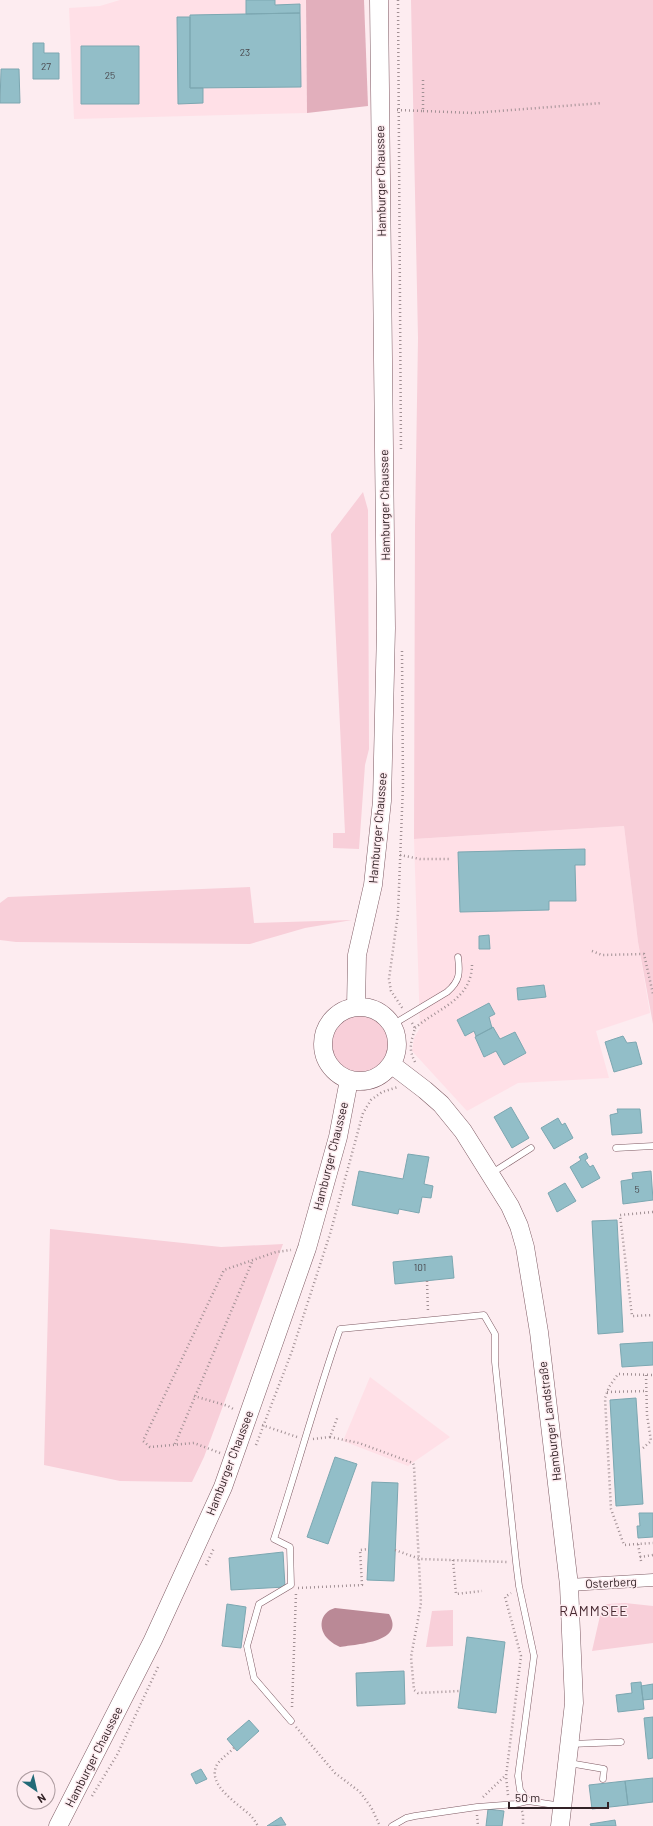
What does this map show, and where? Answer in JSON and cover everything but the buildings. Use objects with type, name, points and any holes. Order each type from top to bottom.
[{"type":"main road","name":"Hamburger Chaussee","points":[[356,1007],[357,955],[374,885],[382,801],[386,620],[379,0]]},
{"type":"main road","points":[[356,1007],[367,1008],[385,1016],[392,1024],[396,1034],[396,1055],[391,1064],[383,1073],[373,1079],[361,1082],[350,1080],[338,1075],[329,1065],[324,1054],[323,1041],[326,1029],[333,1018],[344,1011],[356,1007]]},
{"type":"main road","name":"Hamburger Landstraße","points":[[391,1064],[425,1090],[446,1110],[463,1131],[510,1206],[526,1247],[539,1332],[568,1585],[574,1703],[560,1826]]},
{"type":"main road","name":"Hamburger Chaussee","points":[[58,1826],[153,1640],[223,1487],[307,1248],[338,1137],[350,1080]]},
{"type":"street","name":"Osterberg","points":[[568,1585],[653,1580]]},
{"type":"lane","points":[[392,1024],[447,992],[455,985],[459,974],[458,957]]},
{"type":"lane","points":[[616,1148],[653,1146]]},
{"type":"lane","points":[[490,1174],[531,1148]]},
{"type":"lane","points":[[291,1720],[254,1678],[248,1646],[259,1604],[291,1585],[290,1547],[274,1539],[302,1453],[314,1405],[340,1329],[484,1315],[495,1334],[495,1362],[516,1562],[519,1586],[534,1656],[518,1776],[520,1790],[528,1801]]},
{"type":"lane","points":[[570,1744],[621,1742]]},
{"type":"lane","points":[[568,1762],[604,1769],[603,1779]]},
{"type":"lane","points":[[392,1826],[402,1820],[415,1816],[477,1807],[515,1804],[528,1801],[563,1806]]},
{"type":"path","points":[[398,0],[401,460]]},
{"type":"path","points":[[423,80],[423,111]]},
{"type":"path","points":[[381,111],[399,109],[473,113],[602,103]]},
{"type":"path","points":[[402,651],[403,785],[398,913],[389,979],[391,991],[414,1028],[410,1052],[415,1062],[420,1067]]},
{"type":"path","points":[[400,856],[420,859],[450,859]]},
{"type":"path","points":[[592,951],[602,956],[644,954],[653,994]]},
{"type":"path","points":[[653,1212],[620,1216],[632,1316],[653,1315]]},
{"type":"path","points":[[233,1460],[213,1449],[194,1442],[150,1447],[143,1441],[224,1270],[276,1252],[307,1248]]},
{"type":"path","points":[[175,1444],[252,1261]]},
{"type":"path","points":[[427,1281],[428,1320]]},
{"type":"path","points":[[653,1375],[618,1374],[605,1398],[611,1509],[624,1545],[653,1543]]},
{"type":"path","points":[[643,1448],[652,1441],[652,1429],[647,1415],[646,1375]]},
{"type":"path","points":[[607,1392],[646,1391]]},
{"type":"path","points":[[194,1396],[228,1406],[248,1418]]},
{"type":"path","points":[[330,1437],[359,1443],[413,1463],[420,1559],[421,1603],[411,1657],[414,1690],[418,1692],[460,1691]]},
{"type":"path","points":[[638,1544],[641,1561]]},
{"type":"path","points":[[368,1549],[360,1550],[362,1584],[296,1588],[291,1720],[305,1740],[335,1774],[360,1792],[371,1807],[380,1826]]},
{"type":"path","points":[[395,1550],[420,1559],[516,1562]]},
{"type":"path","points":[[640,1557],[653,1555]]},
{"type":"path","points":[[453,1560],[456,1594],[482,1591]]},
{"type":"path","points":[[519,1586],[505,1597],[522,1656],[506,1776],[507,1794],[523,1813],[523,1826]]},
{"type":"path","points":[[234,1748],[218,1763],[215,1778],[227,1796],[251,1816],[258,1826]]},
{"type":"path","points":[[481,1799],[506,1776],[518,1776]]},
{"type":"shaded area","points":[[120,0],[306,0],[307,113],[74,119],[69,8],[100,6]]},
{"type":"shaded area","points":[[306,0],[364,0],[368,106],[307,113]]},
{"type":"shaded area","points":[[411,0],[653,0],[653,1024],[638,942],[624,826],[414,839],[415,526],[418,338]]},
{"type":"shaded area","points":[[363,492],[368,510],[369,749],[365,765],[359,849],[333,848],[333,833],[345,833],[331,534]]},
{"type":"shaded area","points":[[624,826],[638,942],[650,1013],[596,1031],[609,1078],[518,1083],[467,1111],[412,1051],[414,1038],[420,1028],[414,839]]},
{"type":"shaded area","points":[[250,887],[254,923],[352,920],[305,928],[250,944],[16,942],[0,940],[0,903],[8,897]]},
{"type":"shaded area","points":[[359,1015],[370,1017],[383,1028],[386,1033],[388,1044],[386,1055],[375,1068],[370,1071],[359,1073],[348,1071],[335,1060],[332,1055],[330,1044],[332,1033],[343,1020],[348,1017]]},
{"type":"shaded area","points":[[50,1229],[221,1247],[283,1244],[204,1457],[192,1482],[120,1481],[44,1465]]},
{"type":"shaded area","points":[[370,1377],[450,1437],[408,1466],[343,1441]]},
{"type":"shaded area","points":[[625,1603],[653,1606],[653,1643],[592,1651],[602,1607],[607,1604]]},
{"type":"shaded area","points":[[335,1608],[389,1614],[393,1623],[391,1631],[386,1636],[378,1640],[340,1647],[325,1636],[322,1626],[323,1617],[330,1610]]},
{"type":"shaded area","points":[[453,1610],[453,1646],[426,1647],[432,1611]]},
{"type":"district","name":"RAMMSEE","points":[[594,1611]]}]
